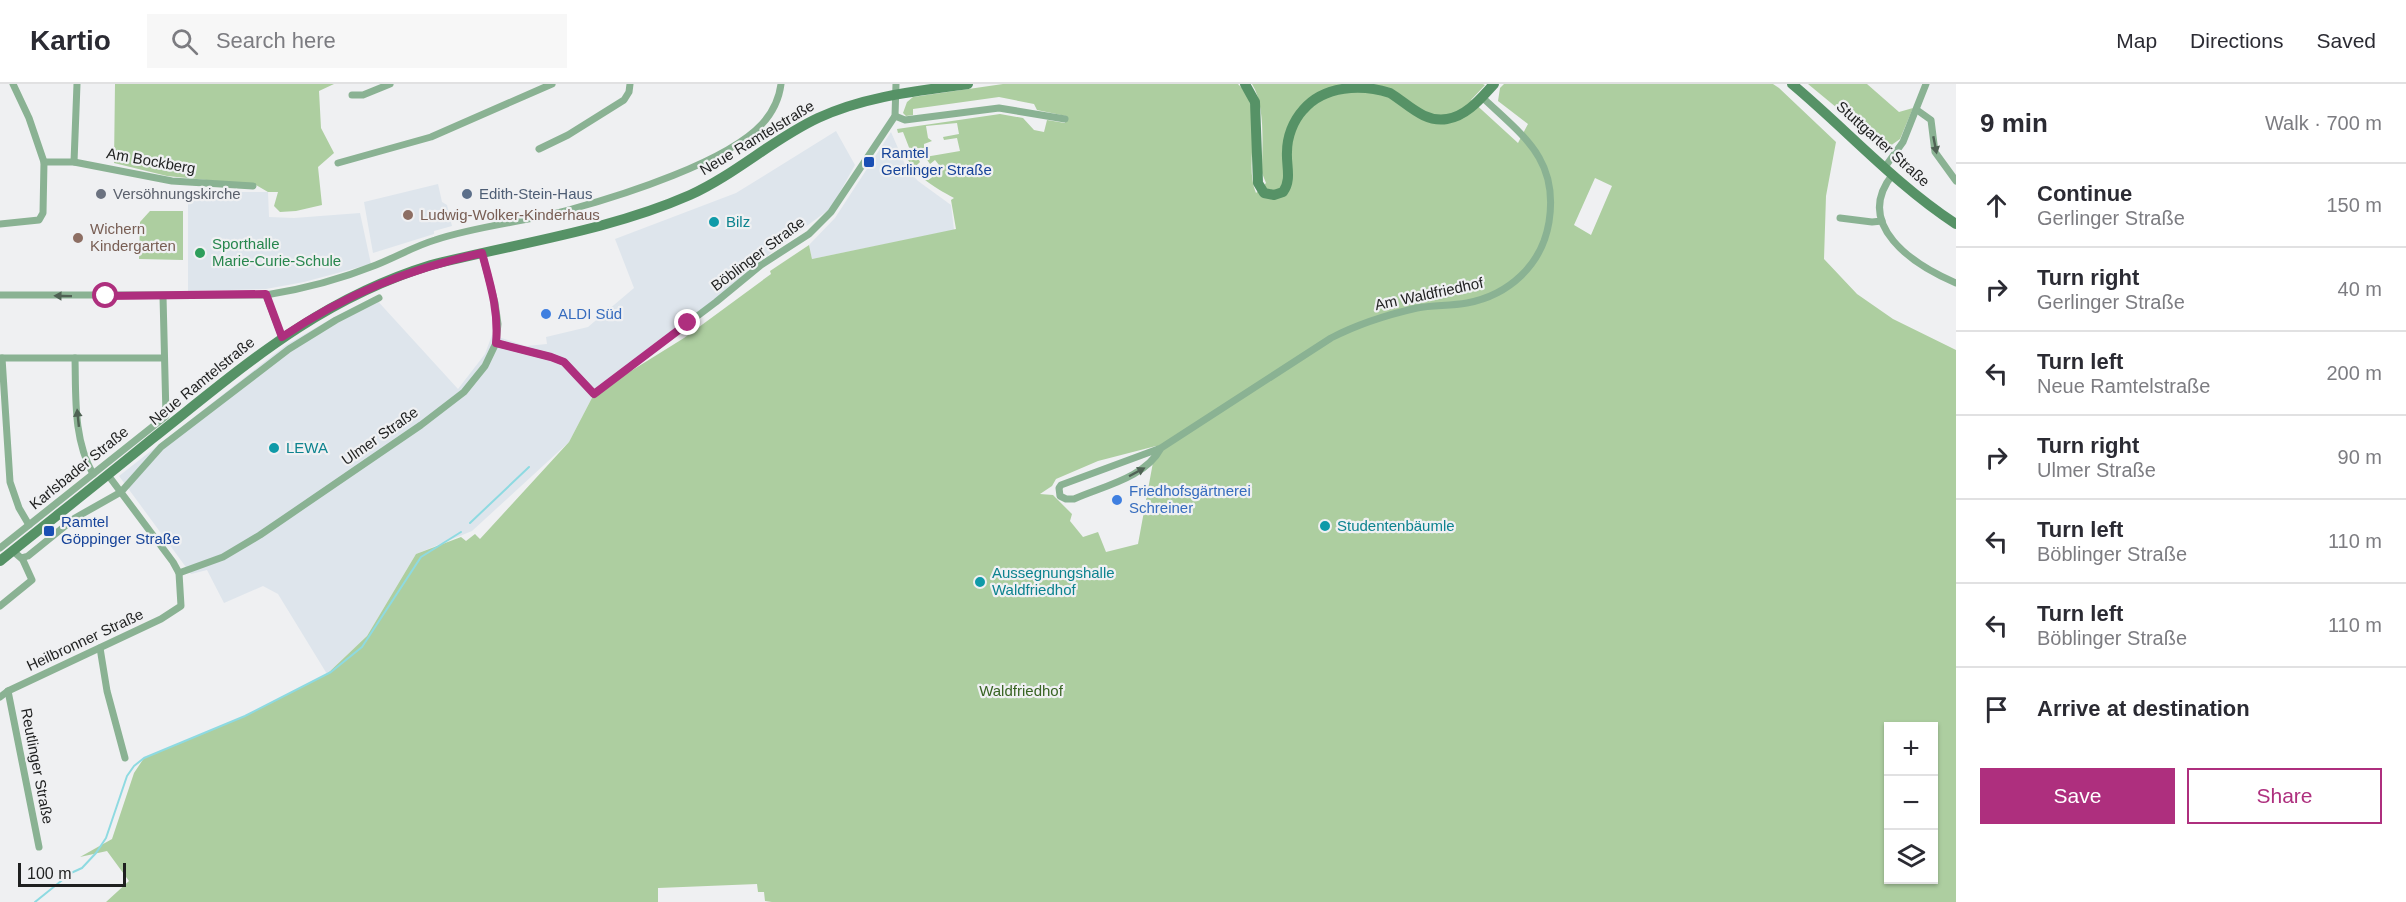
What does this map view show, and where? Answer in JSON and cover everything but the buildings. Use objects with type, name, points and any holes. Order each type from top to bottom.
[{"type":"main road","name":"Neue Ramtelstraße","points":[[0,561],[238,369],[282,337],[332,306],[377,284],[422,268],[608,223],[656,208],[715,183],[818,118],[896,89],[968,84]]},
{"type":"main road","points":[[1245,84],[1255,102],[1258,183],[1262,191],[1274,195],[1283,192],[1288,181],[1288,140],[1296,119],[1310,102],[1329,90],[1351,85],[1372,86],[1391,94],[1423,115],[1438,120],[1460,116],[1482,98],[1494,84]]},
{"type":"main road","name":"Stuttgarter Straße","points":[[1792,84],[1889,171],[1956,224]]},
{"type":"street","points":[[0,224],[39,220],[44,213],[44,162],[14,84]]},
{"type":"street","points":[[74,162],[77,84]]},
{"type":"street","points":[[352,95],[363,95],[390,84]]},
{"type":"street","points":[[338,163],[431,137],[552,84]]},
{"type":"street","points":[[539,149],[568,135],[624,100],[629,92],[630,84]]},
{"type":"street","points":[[0,295],[266,294],[305,287],[343,276],[453,234],[573,209],[672,176],[710,159],[752,134],[777,104],[781,84]]},
{"type":"street","points":[[1918,84],[1922,98]]},
{"type":"street","points":[[1926,84],[1917,110],[1889,171],[1881,196],[1882,221],[1898,248],[1926,268],[1956,283]]},
{"type":"street","points":[[896,89],[895,116],[905,120],[999,108],[1065,119]]},
{"type":"street","name":"Am Waldfriedhof","points":[[1161,448],[1145,469],[1074,499],[1060,496],[1059,488],[1068,481],[1161,448],[1330,338],[1381,317],[1420,308],[1468,303],[1499,292],[1526,272],[1539,254],[1548,225],[1551,206],[1549,182],[1543,162],[1529,140],[1482,98]]},
{"type":"street","points":[[1917,110],[1931,120],[1935,152],[1956,181]]},
{"type":"street","name":"Böblinger Straße","points":[[496,343],[564,362],[594,394],[761,265],[809,234],[831,212],[895,116]]},
{"type":"street","name":"Am Bockberg","points":[[44,162],[74,162],[172,181],[253,186]]},
{"type":"street","points":[[1840,218],[1882,221]]},
{"type":"street","name":"Ulmer Straße","points":[[179,573],[223,556],[260,536],[421,425],[464,392],[485,366],[496,343],[498,324],[495,303],[482,253]]},
{"type":"street","points":[[266,294],[282,337]]},
{"type":"street","name":"Karlsbader Straße","points":[[0,548],[166,416],[163,296]]},
{"type":"street","name":"Neue Ramtelstraße","points":[[22,558],[33,552],[75,518],[121,492],[161,447],[270,363],[336,320],[379,298]]},
{"type":"street","points":[[29,525],[19,508],[10,482],[1,358],[164,358]]},
{"type":"street","points":[[75,358],[77,417],[81,444],[86,462],[93,474]]},
{"type":"street","points":[[108,475],[162,544],[179,573]]},
{"type":"street","points":[[0,606],[32,580],[22,558],[13,551]]},
{"type":"street","name":"Heilbronner Straße","points":[[0,697],[8,691],[161,619],[181,606],[179,573]]},
{"type":"street","points":[[100,648],[107,691],[125,758]]},
{"type":"street","name":"Reutlinger Straße","points":[[8,691],[39,847]]},
{"type":"shaded area","points":[[836,131],[855,165],[831,208],[773,251],[688,323],[594,394],[569,442],[472,531],[416,554],[367,636],[327,674],[278,594],[263,586],[224,603],[207,570],[191,574],[119,476],[286,345],[374,297],[458,389],[485,354],[492,335],[526,346],[547,344],[546,337],[588,327],[634,288],[615,239],[736,193]]},
{"type":"shaded area","points":[[891,132],[907,169],[918,181],[951,205],[954,230],[812,259],[809,245],[835,218]]},
{"type":"shaded area","name":"Ludwig-Wolker-Kinderhaus","points":[[438,184],[442,202],[447,205],[452,226],[373,253],[364,202]]},
{"type":"shaded area","points":[[188,192],[268,192],[269,217],[294,218],[360,213],[371,264],[304,282],[266,289],[188,291]]},
{"type":"green space","points":[[115,84],[334,84],[319,91],[321,128],[334,153],[318,167],[322,205],[280,212],[274,206],[278,192],[268,192],[256,185],[167,176],[114,163]]},
{"type":"green space","name":"Waldfriedhof","points":[[1003,84],[1238,84],[1247,95],[1252,108],[1252,180],[1256,193],[1266,183],[1262,173],[1261,115],[1252,84],[1483,84],[1485,85],[1471,100],[1518,143],[1528,124],[1498,101],[1500,88],[1504,84],[1773,84],[1779,88],[1836,142],[1826,196],[1824,259],[1857,294],[1893,319],[1956,350],[1956,902],[772,902],[765,901],[764,892],[758,892],[757,884],[658,888],[658,902],[106,902],[129,881],[107,851],[80,857],[112,839],[134,773],[144,758],[245,716],[327,674],[367,636],[416,554],[461,537],[466,541],[475,534],[480,539],[569,442],[594,394],[684,338],[771,274],[770,271],[809,245],[812,259],[956,229],[951,200],[954,198],[925,180],[914,169],[905,154],[909,154],[911,159],[918,158],[920,162],[916,166],[928,180],[943,170],[935,160],[930,164],[925,157],[960,151],[957,138],[944,140],[943,137],[959,134],[957,123],[926,126],[928,138],[932,141],[924,144],[924,148],[910,150],[903,132],[898,133],[897,129],[1000,114],[1023,118],[1034,130],[1044,132],[1047,120],[1065,123],[1066,116],[1037,110],[1034,104],[999,97],[913,109],[913,115],[906,116],[903,113],[907,102],[913,97]],"holes":[[[1595,178],[1612,186],[1591,235],[1574,225]],[[1156,446],[1138,544],[1106,552],[1098,532],[1083,537],[1070,521],[1072,514],[1053,495],[1040,494],[1052,486],[1056,479],[1098,461]]]},
{"type":"green space","points":[[1808,84],[1867,84],[1899,112],[1913,108],[1900,139],[1883,151],[1848,117]]},
{"type":"green space","points":[[150,211],[183,211],[183,260],[139,259],[140,222]]},
{"type":"waterway","points":[[470,523],[529,467]]},
{"type":"waterway","points":[[35,902],[71,873],[82,868],[96,853],[106,838],[127,776],[134,766],[144,758],[245,716],[331,672],[362,647],[421,557],[461,532]]},
{"type":"place","name":"Ramtel Gerlinger Straße","points":[[869,162]]},
{"type":"place","name":"Versöhnungskirche","points":[[101,194]]},
{"type":"place","name":"Edith-Stein-Haus","points":[[467,194]]},
{"type":"place","name":"Ludwig-Wolker-Kinderhaus","points":[[408,215]]},
{"type":"place","name":"Bilz","points":[[714,222]]},
{"type":"place","name":"Wichern Kindergarten","points":[[78,238]]},
{"type":"place","name":"Sporthalle Marie-Curie-Schule","points":[[200,253]]},
{"type":"place","name":"ALDI Süd","points":[[546,314]]},
{"type":"place","name":"LEWA","points":[[274,448]]},
{"type":"place","name":"Friedhofsgärtnerei Schreiner","points":[[1117,500]]},
{"type":"place","name":"Studentenbäumle","points":[[1325,526]]},
{"type":"place","name":"Ramtel Göppinger Straße","points":[[49,531]]},
{"type":"place","name":"Aussegnungshalle Waldfriedhof","points":[[980,582]]},
{"type":"route","points":[[106,296],[266,294],[282,337],[332,306],[377,284],[431,265],[482,253],[495,303],[498,324],[496,343],[564,362],[594,394],[688,323]]}]
